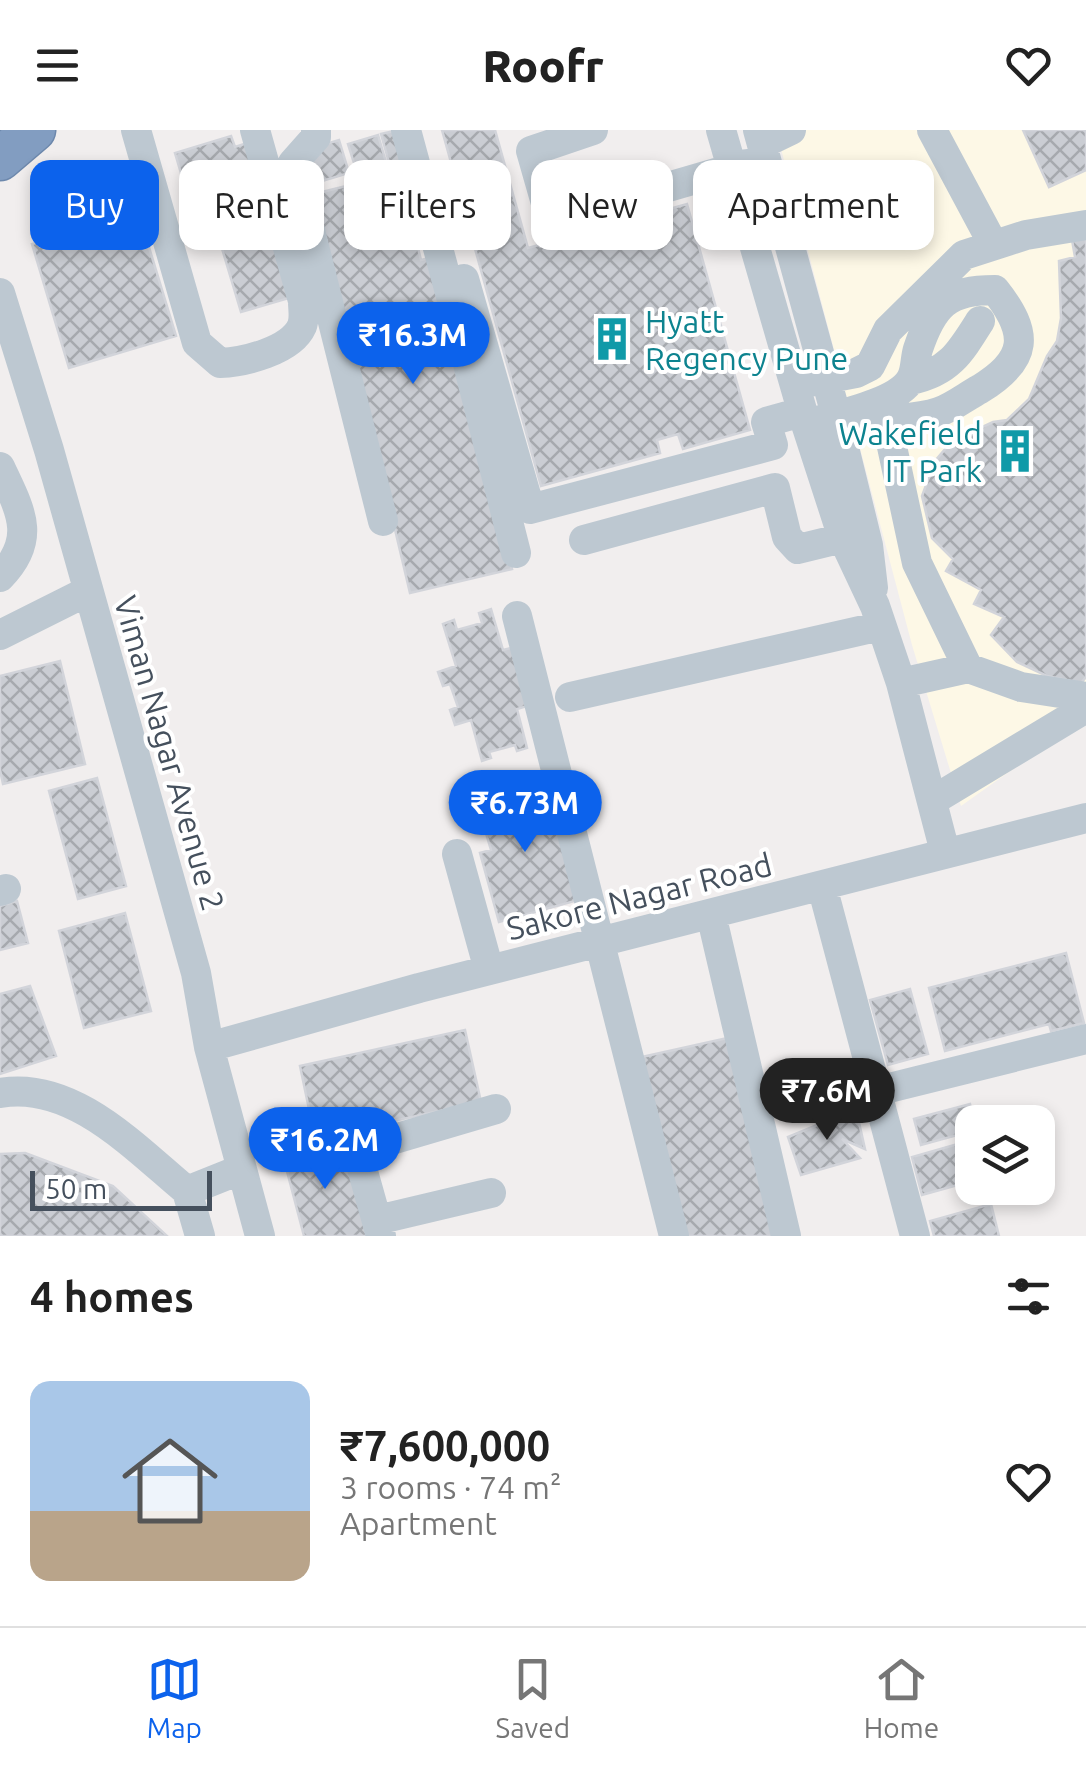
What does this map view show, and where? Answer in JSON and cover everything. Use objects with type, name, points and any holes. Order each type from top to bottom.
[{"type":"highway","points":[[0,159],[34,130]]},
{"type":"street","points":[[136,130],[197,343],[220,363],[242,362],[274,350],[299,332],[304,320],[256,130]]},
{"type":"street","points":[[316,130],[316,137],[293,162],[384,522]]},
{"type":"street","points":[[406,130],[516,553]]},
{"type":"street","points":[[593,130],[531,151],[551,221],[693,180]]},
{"type":"street","points":[[721,130],[729,160]]},
{"type":"street","points":[[791,130],[762,144],[826,378],[815,417],[843,538],[878,616],[900,683],[945,852]]},
{"type":"street","points":[[932,130],[993,244]]},
{"type":"street","points":[[826,378],[856,373],[870,366],[888,330],[964,255],[993,244],[1086,225]]},
{"type":"street","points":[[759,250],[815,417],[868,545],[878,616]]},
{"type":"street","points":[[464,279],[530,508],[773,446],[766,422],[815,417],[888,399],[910,380],[933,376],[950,364],[980,322]]},
{"type":"street","points":[[815,417],[902,420],[942,411],[1006,370],[1018,352],[1021,334],[1013,312],[995,290],[972,290],[948,297],[933,315],[918,348],[910,380]]},
{"type":"street","name":"Viman Nagar Avenue 2","points":[[0,293],[49,450],[196,973],[209,1046],[260,1236]]},
{"type":"street","points":[[902,420],[891,442],[917,563],[968,668]]},
{"type":"street","points":[[0,467],[22,516],[22,539],[16,558],[0,577]]},
{"type":"street","points":[[584,540],[774,488],[787,537],[798,548],[843,538]]},
{"type":"street","points":[[0,635],[88,591]]},
{"type":"street","points":[[517,616],[674,1236]]},
{"type":"street","points":[[570,697],[878,616]]},
{"type":"street","points":[[900,683],[968,668],[1021,688],[1085,698]]},
{"type":"street","points":[[932,801],[1085,698]]},
{"type":"street","name":"Sakore Nagar Road","points":[[209,1046],[1086,818]]},
{"type":"street","points":[[457,854],[490,970]]},
{"type":"street","points":[[822,886],[915,1236]]},
{"type":"street","points":[[711,914],[786,1236]]},
{"type":"street","points":[[877,1091],[1086,1040]]},
{"type":"street","points":[[0,1092],[14,1090],[64,1100],[110,1126],[186,1192],[200,1236]]},
{"type":"street","points":[[491,1192],[379,1228],[357,1150],[496,1109]]},
{"type":"street","points":[[186,1192],[242,1169]]},
{"type":"shaded area","points":[[776,130],[1086,130],[1086,717],[961,806],[912,645],[808,250],[934,250],[934,160],[784,160]]},
{"type":"building","points":[[398,130],[411,160],[388,160],[381,134]]},
{"type":"building","name":"Hyatt Regency Pune","points":[[442,130],[495,130],[503,160],[450,160]]},
{"type":"building","points":[[1023,130],[1086,130],[1086,170],[1049,187]]},
{"type":"building","points":[[378,135],[385,160],[353,160],[348,144]]},
{"type":"building","points":[[231,136],[235,147],[250,142],[255,160],[179,160],[179,166],[175,153]]},
{"type":"building","points":[[339,140],[345,160],[344,174],[324,180],[324,160],[312,160],[309,149]]},
{"type":"building","points":[[344,187],[344,250],[418,250],[421,260],[438,256],[512,569],[410,593],[324,242],[324,192]]},
{"type":"building","name":"Hyatt Regency Pune","points":[[511,187],[531,250],[673,250],[673,208],[687,204],[693,226],[693,250],[700,250],[750,430],[683,449],[678,434],[657,440],[660,453],[541,486],[475,250],[511,250]]},
{"type":"building","name":"Wakefield IT Park","points":[[1086,237],[1086,677],[1081,683],[1047,676],[1017,662],[991,635],[1004,617],[974,604],[981,590],[946,571],[953,559],[932,538],[922,496],[935,461],[952,441],[993,422],[1007,420],[1029,399],[1057,341],[1061,318],[1059,261],[1075,257],[1072,240]]},
{"type":"building","points":[[34,250],[150,250],[176,336],[69,368]]},
{"type":"building","points":[[222,250],[282,250],[296,296],[241,312]]},
{"type":"building","points":[[491,609],[503,650],[519,646],[537,703],[517,709],[527,748],[517,751],[515,745],[489,752],[491,758],[482,761],[471,720],[455,725],[450,710],[458,707],[450,684],[443,686],[438,672],[456,666],[443,624],[454,620],[457,630],[482,623],[479,613]]},
{"type":"building","points":[[60,661],[85,764],[3,784],[0,676]]},
{"type":"building","points":[[97,778],[126,886],[78,899],[49,791]]},
{"type":"building","points":[[537,782],[552,833],[563,830],[582,899],[499,922],[480,853],[491,850],[476,800]]},
{"type":"building","points":[[17,901],[28,943],[0,950],[0,906]]},
{"type":"building","points":[[125,913],[151,1011],[84,1028],[59,931]]},
{"type":"building","points":[[1066,953],[1084,1023],[1051,1031],[1049,1024],[945,1051],[929,988]]},
{"type":"building","points":[[30,986],[56,1056],[0,1074],[0,994]]},
{"type":"building","points":[[910,989],[928,1054],[888,1065],[870,1000]]},
{"type":"building","points":[[465,1030],[481,1102],[315,1138],[300,1066]]},
{"type":"building","points":[[732,1037],[777,1236],[683,1236],[642,1057]]},
{"type":"building","points":[[955,1108],[955,1136],[921,1145],[914,1119]]},
{"type":"building","points":[[856,1109],[865,1149],[842,1139],[860,1158],[801,1175],[788,1137]]},
{"type":"building","points":[[342,1141],[367,1236],[304,1236],[283,1156]]},
{"type":"building","points":[[955,1145],[955,1186],[922,1195],[912,1157]]},
{"type":"building","points":[[25,1153],[113,1186],[167,1236],[0,1236],[0,1154]]},
{"type":"building","points":[[991,1205],[999,1236],[934,1236],[930,1221]]},
{"type":"place","name":"Hyatt Regency Pune","points":[[612,339]]},
{"type":"place","name":"Wakefield IT Park","points":[[1015,451]]}]
